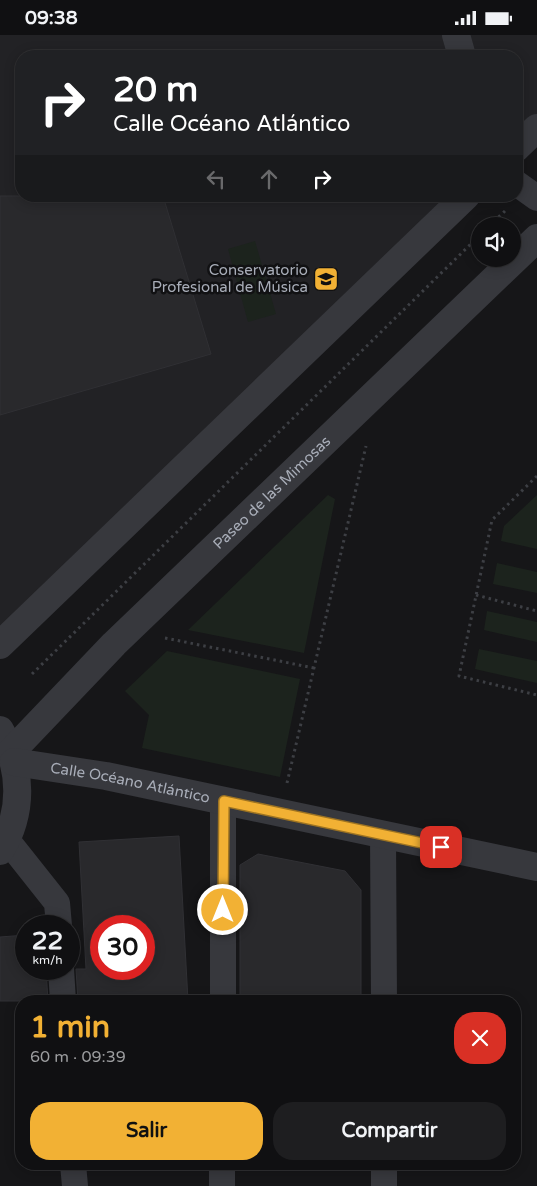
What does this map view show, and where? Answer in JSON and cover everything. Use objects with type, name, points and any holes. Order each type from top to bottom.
[{"type":"street","points":[[456,35],[460,50]]},
{"type":"street","points":[[523,141],[537,128]]},
{"type":"street","points":[[523,196],[537,198]]},
{"type":"street","points":[[0,645],[460,202]]},
{"type":"street","name":"Paseo de las Mimosas","points":[[8,748],[537,237]]},
{"type":"street","points":[[8,748],[18,788],[15,815],[4,846],[57,903],[58,915]]},
{"type":"street","name":"Calle Océano Atlántico","points":[[8,748],[106,777],[537,867]]},
{"type":"street","points":[[223,995],[224,801]]},
{"type":"street","points":[[383,835],[384,995]]},
{"type":"street","points":[[62,980],[63,995]]},
{"type":"street","points":[[74,1170],[75,1186]]},
{"type":"street","points":[[222,1170],[222,1186]]},
{"type":"street","points":[[384,1170],[384,1186]]},
{"type":"path","points":[[496,217],[508,202]]},
{"type":"path","points":[[32,675],[471,244]]},
{"type":"path","points":[[280,813],[368,437]]},
{"type":"path","points":[[537,476],[492,520],[459,676],[537,695]]},
{"type":"path","points":[[476,595],[537,611]]},
{"type":"path","points":[[129,631],[314,668]]},
{"type":"shaded area","points":[[0,35],[537,35],[537,128],[523,141],[523,50],[15,50],[15,202],[460,202],[0,645]]},
{"type":"shaded area","points":[[255,241],[276,314],[248,322],[228,249]]},
{"type":"shaded area","points":[[328,495],[335,499],[304,653],[188,630]]},
{"type":"shaded area","points":[[537,495],[537,549],[501,541],[504,526]]},
{"type":"shaded area","points":[[497,563],[537,572],[537,593],[493,584]]},
{"type":"shaded area","points":[[487,611],[537,622],[537,642],[484,630]]},
{"type":"shaded area","points":[[479,649],[537,661],[537,683],[475,669]]},
{"type":"shaded area","points":[[167,651],[300,679],[280,777],[142,748],[149,715],[125,691]]},
{"type":"building","points":[[0,196],[15,196],[15,202],[165,202],[211,354],[0,415]]},
{"type":"building","points":[[179,836],[188,995],[78,995],[77,980],[80,980],[80,969],[86,969],[79,842]]},
{"type":"building","points":[[258,854],[345,871],[361,890],[361,995],[240,995],[240,865]]},
{"type":"building","points":[[15,936],[15,980],[47,980],[48,995],[15,995],[15,1001],[0,1001],[0,937]]},
{"type":"place","name":"Conservatorio Profesional de Música","points":[[326,279]]},
{"type":"route","points":[[223,910],[224,801],[441,847]]}]
